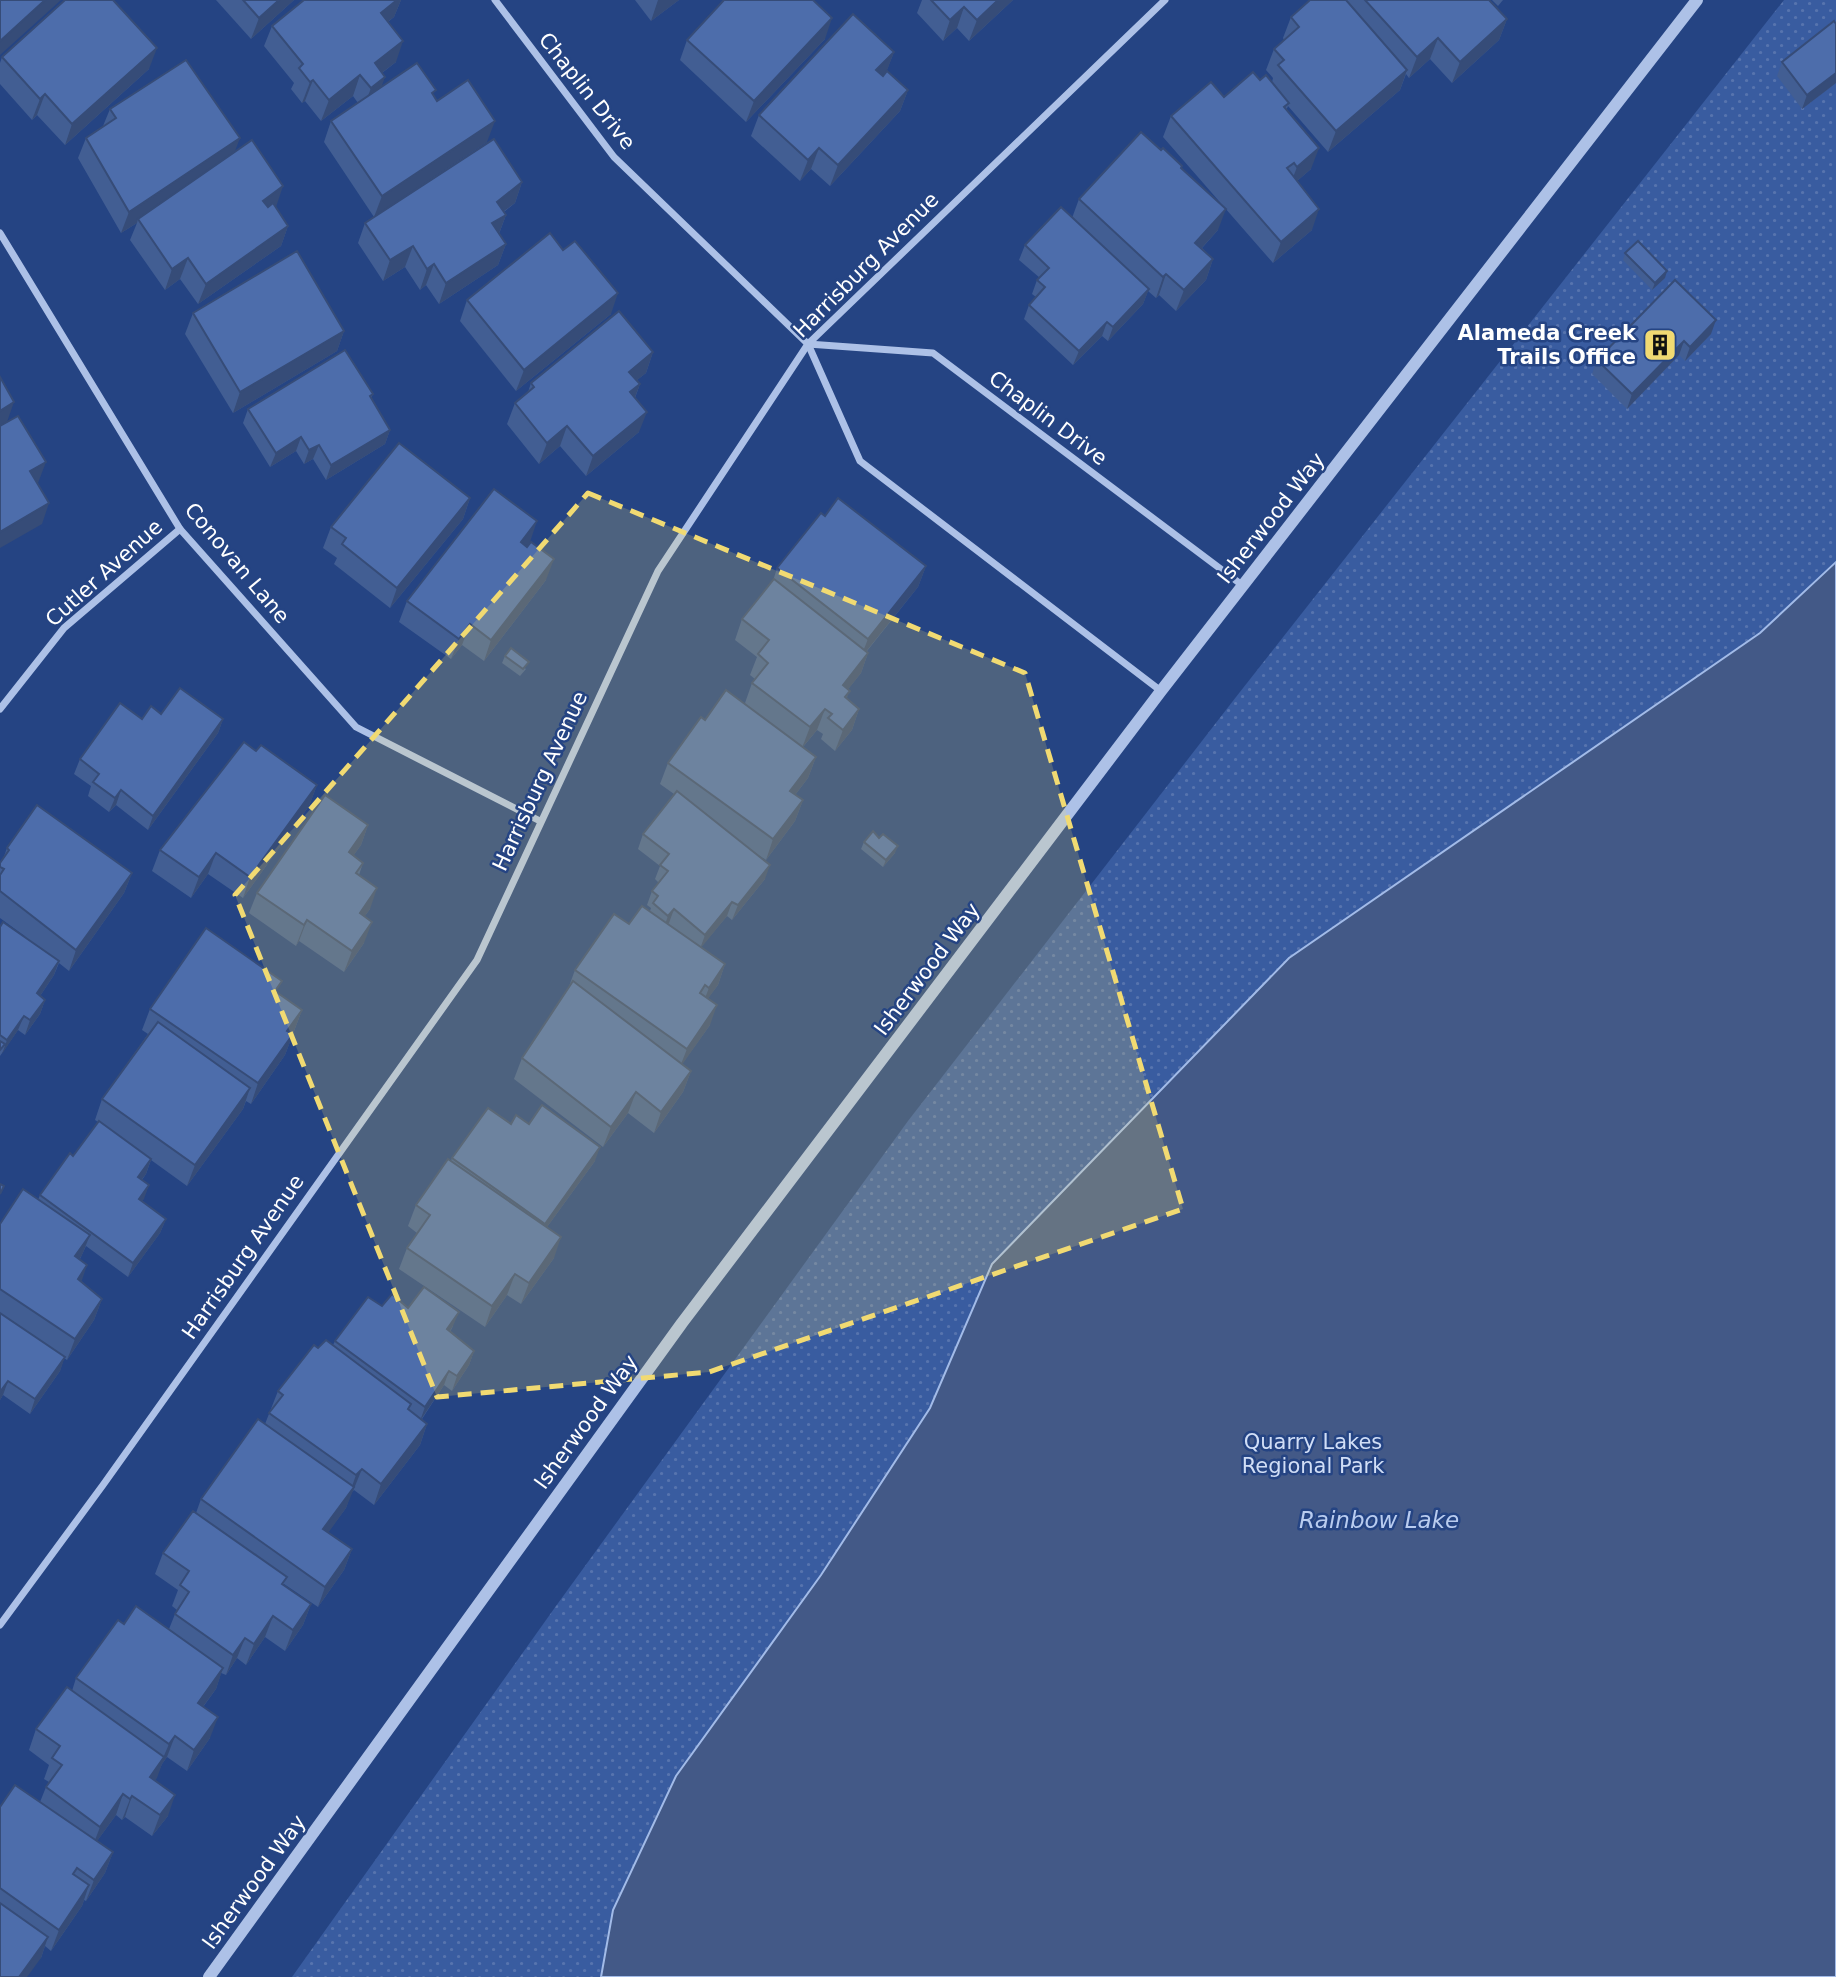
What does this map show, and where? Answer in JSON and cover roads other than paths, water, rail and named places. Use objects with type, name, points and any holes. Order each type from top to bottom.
[{"type":"street","name":"Chaplin Drive","points":[[495,0],[614,157],[808,344],[860,461],[1161,691]]},
{"type":"street","name":"Harrisburg Avenue","points":[[0,1625],[111,1474],[477,960],[658,571],[808,344],[1165,0]]},
{"type":"street","name":"Isherwood Way","points":[[209,1977],[682,1323],[1242,585],[1697,0]]},
{"type":"street","name":"Conovan Lane","points":[[0,233],[180,529],[356,727],[540,821]]},
{"type":"street","name":"Chaplin Drive","points":[[808,344],[933,353],[1242,585]]},
{"type":"street","name":"Cutler Avenue","points":[[0,709],[64,628],[180,529]]},
{"type":"water","name":"Rainbow Lake","points":[[1836,562],[1836,1977],[601,1977],[613,1910],[676,1776],[821,1575],[930,1408],[992,1264],[1289,958],[1760,633]]},
{"type":"place","name":"Alameda Creek Trails Office","points":[[1660,345]]},
{"type":"park label","name":"Quarry Lakes Regional Park","points":[[1313,1454]]}]
